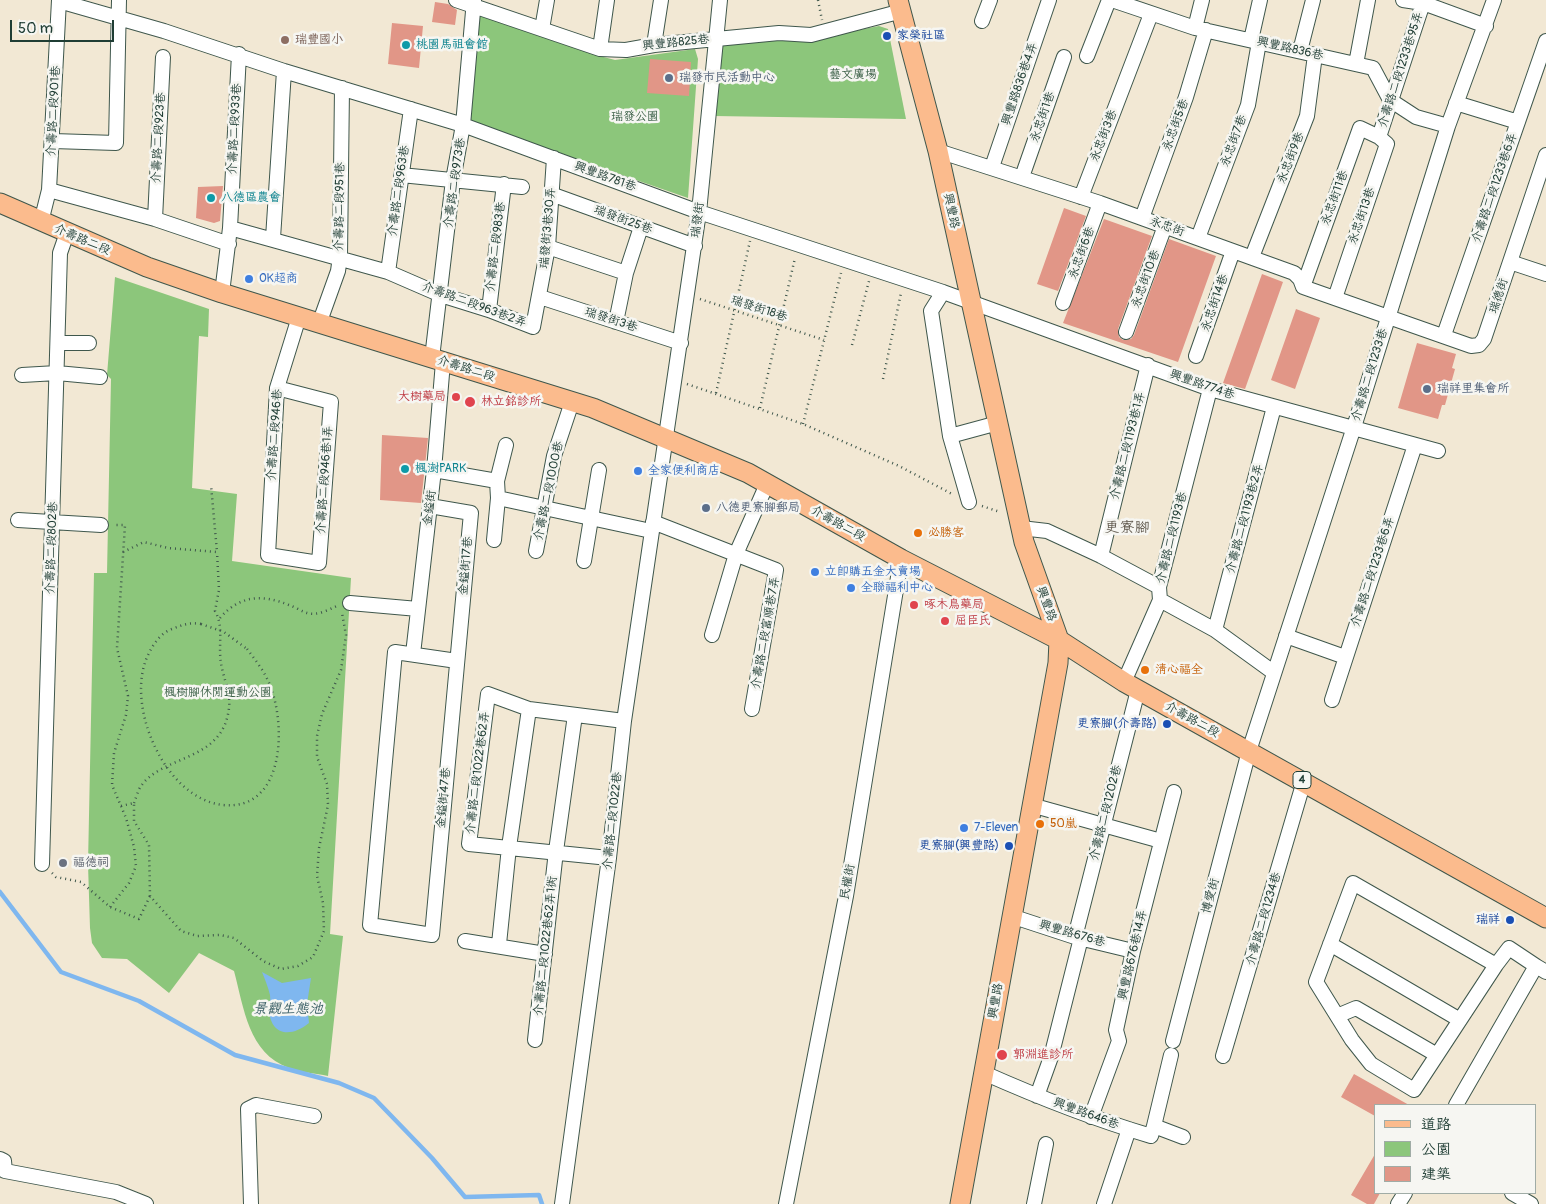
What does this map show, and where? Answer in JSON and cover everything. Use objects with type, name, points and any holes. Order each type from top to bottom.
[{"type":"main road","name":"興豐路","points":[[900,4],[938,151],[1019,521],[1059,640],[1058,663],[960,1204]]},
{"type":"main road","name":"介壽路二段","points":[[0,203],[146,267],[319,324],[572,402],[748,473],[901,559],[1059,640],[1131,686],[1546,918]]},
{"type":"street","points":[[53,141],[116,144],[119,0]]},
{"type":"street","name":"興豐路825巷","points":[[456,0],[473,3],[542,30],[600,49],[626,50],[654,45],[779,32],[810,34],[825,31],[900,4]]},
{"type":"street","points":[[542,30],[548,0]]},
{"type":"street","points":[[600,49],[607,0]]},
{"type":"street","points":[[654,45],[661,0]]},
{"type":"street","name":"瑞發街","points":[[664,438],[676,380],[700,212],[720,0]]},
{"type":"street","points":[[982,21],[990,0]]},
{"type":"street","name":"興豐路836巷4弄","points":[[992,167],[1049,0]]},
{"type":"street","points":[[1087,56],[1111,0]]},
{"type":"street","name":"興豐路836巷","points":[[1111,0],[1132,3],[1151,14],[1201,29],[1373,68],[1390,100],[1416,117],[1448,126]]},
{"type":"street","name":"永忠街5巷","points":[[1142,218],[1186,97],[1201,29],[1202,0]]},
{"type":"street","name":"永忠街7巷","points":[[1198,238],[1248,105],[1260,0]]},
{"type":"street","points":[[1300,51],[1313,0]]},
{"type":"street","points":[[1356,64],[1368,0]]},
{"type":"street","points":[[1404,0],[1423,2],[1486,26]]},
{"type":"street","name":"介壽路二段1233巷","points":[[1249,751],[1354,427],[1448,126],[1494,0]]},
{"type":"street","name":"興豐路781巷","points":[[59,1],[239,54],[284,71],[463,124],[700,212],[971,302]]},
{"type":"street","name":"介壽路二段901巷","points":[[40,222],[49,190],[59,1]]},
{"type":"street","name":"介壽路二段1233巷95弄","points":[[1378,137],[1423,2]]},
{"type":"street","name":"介壽路二段973巷","points":[[437,360],[441,295],[453,180],[463,124],[473,3]]},
{"type":"street","name":"永忠街3巷","points":[[1081,197],[1151,14]]},
{"type":"street","name":"介壽路二段1233巷6弄","points":[[1444,335],[1546,42]]},
{"type":"street","name":"介壽路二段933巷","points":[[222,293],[230,228],[239,54]]},
{"type":"street","name":"永忠街9巷","points":[[1252,257],[1307,116],[1315,54]]},
{"type":"street","name":"介壽路二段923巷","points":[[155,219],[163,57]]},
{"type":"street","name":"永忠街1巷","points":[[1022,177],[1064,57]]},
{"type":"street","points":[[273,238],[284,71]]},
{"type":"street","name":"介壽路二段951巷","points":[[319,324],[338,271],[340,257],[342,88]]},
{"type":"street","points":[[1456,103],[1518,122]]},
{"type":"street","name":"介壽路二段963巷","points":[[388,272],[411,109]]},
{"type":"street","name":"永忠街11巷","points":[[1303,287],[1360,128],[1378,137]]},
{"type":"street","name":"永忠街13巷","points":[[1335,298],[1386,144],[1378,137]]},
{"type":"street","name":"永忠街","points":[[938,151],[1100,203],[1252,257],[1294,273],[1300,279],[1303,287],[1388,316]]},
{"type":"street","name":"瑞德街","points":[[1388,316],[1472,346],[1479,345],[1489,328],[1546,155]]},
{"type":"street","name":"瑞發街3巷30弄","points":[[540,297],[548,247],[554,158]]},
{"type":"street","points":[[401,175],[522,187]]},
{"type":"street","name":"介壽路二段983巷","points":[[489,310],[504,184]]},
{"type":"street","points":[[49,190],[155,219],[228,244]]},
{"type":"street","name":"瑞發街25巷","points":[[551,194],[695,246]]},
{"type":"street","name":"永忠街6巷","points":[[1063,303],[1100,203]]},
{"type":"street","name":"永忠街10巷","points":[[1126,332],[1165,226]]},
{"type":"street","points":[[616,322],[626,273],[641,227]]},
{"type":"street","name":"介壽路二段963巷2弄","points":[[230,228],[273,238],[388,272],[441,295],[489,310],[533,327],[540,297]]},
{"type":"street","name":"介壽路二段802巷","points":[[42,864],[60,253],[67,233]]},
{"type":"street","points":[[548,247],[626,273]]},
{"type":"street","name":"永忠街14巷","points":[[1196,356],[1234,251]]},
{"type":"street","points":[[1510,262],[1546,274]]},
{"type":"street","points":[[943,292],[931,311],[950,436],[969,502]]},
{"type":"street","name":"瑞發街3巷","points":[[540,297],[681,343]]},
{"type":"street","name":"興豐路774巷","points":[[971,302],[1210,389],[1438,451]]},
{"type":"street","name":"介壽路二段946巷","points":[[268,556],[277,388],[299,317]]},
{"type":"street","points":[[58,343],[89,343]]},
{"type":"street","name":"金鎰街","points":[[413,654],[434,470],[437,360]]},
{"type":"street","name":"介壽路二段1193巷1弄","points":[[1101,556],[1148,365]]},
{"type":"street","points":[[22,375],[57,373],[100,377]]},
{"type":"street","name":"介壽路二段946巷1弄","points":[[268,556],[319,563],[331,402],[277,388]]},
{"type":"street","name":"介壽路二段1193巷","points":[[1131,686],[1160,593],[1210,389]]},
{"type":"street","name":"介壽路二段1000巷","points":[[536,551],[554,456],[572,402]]},
{"type":"street","name":"介壽路二段1193巷2弄","points":[[1215,630],[1274,407]]},
{"type":"street","points":[[950,436],[998,423]]},
{"type":"street","name":"介壽路二段1022巷","points":[[562,1204],[610,858],[624,721],[664,438]]},
{"type":"street","name":"介壽路二段1233巷6弄","points":[[1332,700],[1415,444]]},
{"type":"street","points":[[494,540],[498,498],[497,481],[506,445]]},
{"type":"street","points":[[434,470],[497,481]]},
{"type":"street","points":[[584,561],[599,470]]},
{"type":"street","points":[[712,635],[736,554],[767,484]]},
{"type":"street","points":[[498,498],[590,518],[652,526],[736,554]]},
{"type":"street","name":"金鎰街17巷","points":[[430,506],[471,513],[457,661]]},
{"type":"street","points":[[18,520],[101,524]]},
{"type":"street","points":[[1019,521],[1047,531],[1101,556],[1160,593],[1274,672]]},
{"type":"street","name":"介壽路二段富順巷7弄","points":[[736,554],[776,570],[752,710]]},
{"type":"street","name":"民權街","points":[[786,1204],[846,896],[901,559]]},
{"type":"street","points":[[350,603],[418,609]]},
{"type":"street","points":[[1286,636],[1345,657]]},
{"type":"street","name":"金鎰街47巷","points":[[413,654],[395,652],[370,925],[432,935],[457,661]]},
{"type":"street","points":[[413,654],[457,661]]},
{"type":"street","name":"介壽路二段1202巷","points":[[1037,1096],[1051,1057],[1131,686]]},
{"type":"street","name":"介壽路二段1022巷62弄","points":[[528,709],[488,694],[469,844],[556,851],[610,858]]},
{"type":"street","points":[[498,944],[528,709],[624,721]]},
{"type":"street","name":"介壽路二段1022巷62弄1衖","points":[[535,1040],[556,851],[576,715]]},
{"type":"street","name":"博愛街","points":[[1173,1041],[1249,751]]},
{"type":"street","name":"介壽路二段1234巷","points":[[1223,1056],[1304,782]]},
{"type":"street","name":"興豐路676巷14弄","points":[[1092,1116],[1119,1041],[1116,1030],[1132,951],[1174,792]]},
{"type":"street","points":[[1031,805],[1161,841]]},
{"type":"street","points":[[1457,1104],[1541,969],[1509,948],[1414,1090],[1371,1064],[1316,982],[1353,883],[1496,965]]},
{"type":"street","name":"興豐路676巷","points":[[1012,916],[1078,938],[1132,951]]},
{"type":"street","points":[[465,940],[498,944],[545,954]]},
{"type":"street","points":[[1330,944],[1460,1020]]},
{"type":"street","points":[[1337,1016],[1356,1008],[1437,1055]]},
{"type":"street","points":[[1171,1055],[1154,1126],[1183,1137]]},
{"type":"street","name":"興豐路646巷","points":[[984,1073],[1037,1096],[1128,1129],[1151,1136],[1154,1126]]},
{"type":"street","points":[[251,1204],[248,1109],[256,1105],[314,1116]]},
{"type":"street","points":[[1104,1204],[1128,1129]]},
{"type":"street","points":[[1034,1204],[1046,1144]]},
{"type":"street","points":[[0,1160],[4,1161],[5,1171],[116,1192],[146,1204]]},
{"type":"street","points":[[1514,1194],[1531,1204]]},
{"type":"path","points":[[818,0],[825,31]]},
{"type":"path","points":[[716,393],[753,230]]},
{"type":"path","points":[[760,408],[799,245]]},
{"type":"path","points":[[803,424],[844,259]]},
{"type":"path","points":[[852,345],[872,268]]},
{"type":"path","points":[[883,379],[904,279]]},
{"type":"path","name":"瑞發街18巷","points":[[688,295],[824,340]]},
{"type":"path","points":[[676,380],[803,424],[899,466],[932,485],[969,502],[1002,512],[1019,521]]},
{"type":"path","points":[[42,864],[56,877],[81,882],[110,907],[139,919],[150,896],[149,845],[134,821],[134,804],[140,786],[150,776],[192,757],[210,745],[222,729],[229,708],[220,661],[220,618],[215,611],[219,590],[211,485]]},
{"type":"path","points":[[110,907],[129,883],[136,866],[134,847],[128,823],[112,785],[114,753],[126,715],[128,696],[118,648],[125,525]]},
{"type":"path","points":[[124,552],[144,542],[168,548],[217,552]]},
{"type":"path","points":[[150,896],[181,931],[197,936],[220,935],[234,938],[263,961],[281,969],[298,966],[313,957],[324,930],[324,903],[317,876],[319,848],[328,805],[327,784],[317,757],[317,736],[322,714],[341,670],[346,635],[341,604],[325,611],[309,614],[272,599],[243,600],[231,606],[220,618]]},
{"type":"path","points":[[185,624],[201,624],[224,632],[247,649],[261,668],[271,686],[280,720],[279,750],[272,774],[262,792],[239,805],[219,804],[204,800],[189,790],[168,767],[161,757],[145,721],[141,690],[143,668],[156,640],[167,631],[185,624]]},
{"type":"path","points":[[121,806],[134,804]]},
{"type":"path","points":[[128,823],[134,821]]},
{"type":"green space","name":"瑞發公園","points":[[479,14],[615,60],[695,49],[698,59],[688,198],[469,122]]},
{"type":"green space","name":"藝文廣場","points":[[879,26],[888,29],[906,119],[714,116],[718,46],[781,40],[804,41]]},
{"type":"green space","name":"楓樹腳休閒運動公園","points":[[115,277],[209,309],[208,337],[199,336],[192,488],[237,494],[232,561],[351,578],[330,934],[343,936],[328,1076],[289,1068],[275,1061],[265,1052],[250,1028],[234,971],[199,953],[169,993],[127,959],[102,958],[92,943],[88,864],[94,573],[107,573],[111,379],[107,375]]},
{"type":"water","name":"景觀生態池","points":[[262,972],[282,983],[311,978],[307,1004],[309,1023],[296,1031],[283,1032],[278,1030],[271,1019],[269,1010],[270,995]]},
{"type":"building","points":[[435,2],[448,4],[457,10],[455,25],[432,22]]},
{"type":"building","name":"桃園馬祖會館","points":[[392,23],[423,26],[419,68],[388,64]]},
{"type":"building","name":"瑞發市民活動中心","points":[[650,59],[691,62],[689,96],[647,93]]},
{"type":"building","name":"八德區農會","points":[[223,186],[220,221],[214,223],[196,218],[198,187]]},
{"type":"building","points":[[1064,208],[1086,216],[1058,291],[1037,284]]},
{"type":"building","points":[[1104,219],[1152,236],[1118,329],[1119,337],[1123,340],[1131,339],[1134,335],[1169,239],[1216,256],[1178,362],[1063,323]]},
{"type":"building","points":[[1262,274],[1283,282],[1245,389],[1223,383]]},
{"type":"building","points":[[1296,309],[1320,318],[1295,389],[1271,380]]},
{"type":"building","name":"瑞祥里集會所","points":[[1417,343],[1456,354],[1452,368],[1455,369],[1445,405],[1442,405],[1438,419],[1398,408]]},
{"type":"building","name":"楓澍PARK","points":[[382,435],[428,438],[421,503],[380,500]]},
{"type":"building","points":[[1354,1074],[1407,1104],[1374,1104],[1374,1115],[1341,1097]]},
{"type":"building","points":[[1374,1156],[1374,1194],[1379,1194],[1374,1204],[1367,1204],[1351,1195]]},
{"type":"waterway","points":[[0,892],[61,972],[139,1001],[235,1055],[339,1083],[374,1098],[432,1158],[465,1197],[539,1195],[542,1204]]},
{"type":"place","name":"家榮社區","points":[[887,36]]},
{"type":"place","name":"瑞豐國小","points":[[285,40]]},
{"type":"place","name":"桃園馬祖會館","points":[[406,45]]},
{"type":"place","name":"瑞發市民活動中心","points":[[669,78]]},
{"type":"place","name":"八德區農會","points":[[211,198]]},
{"type":"place","name":"OK超商","points":[[249,279]]},
{"type":"place","name":"瑞祥里集會所","points":[[1427,389]]},
{"type":"place","name":"大樹藥局","points":[[456,397]]},
{"type":"place","name":"林立銘診所","points":[[470,402]]},
{"type":"place","name":"楓澍PARK","points":[[405,469]]},
{"type":"place","name":"全家便利商店","points":[[638,471]]},
{"type":"place","name":"八德更寮腳郵局","points":[[706,508]]},
{"type":"place","name":"必勝客","points":[[918,533]]},
{"type":"place","name":"立即購五金大賣場","points":[[815,572]]},
{"type":"place","name":"全聯福利中心","points":[[851,588]]},
{"type":"place","name":"啄木鳥藥局","points":[[914,605]]},
{"type":"place","name":"屈臣氏","points":[[945,621]]},
{"type":"place","name":"清心福全","points":[[1145,670]]},
{"type":"place","name":"更寮腳(介壽路)","points":[[1167,724]]},
{"type":"place","name":"50嵐","points":[[1040,824]]},
{"type":"place","name":"7-Eleven","points":[[964,828]]},
{"type":"place","name":"更寮腳(興豐路)","points":[[1009,846]]},
{"type":"place","name":"福德祠","points":[[63,863]]},
{"type":"place","name":"瑞祥","points":[[1510,920]]},
{"type":"place","name":"郭淵進診所","points":[[1002,1055]]},
{"type":"district","name":"更寮腳","points":[[1127,528]]}]
